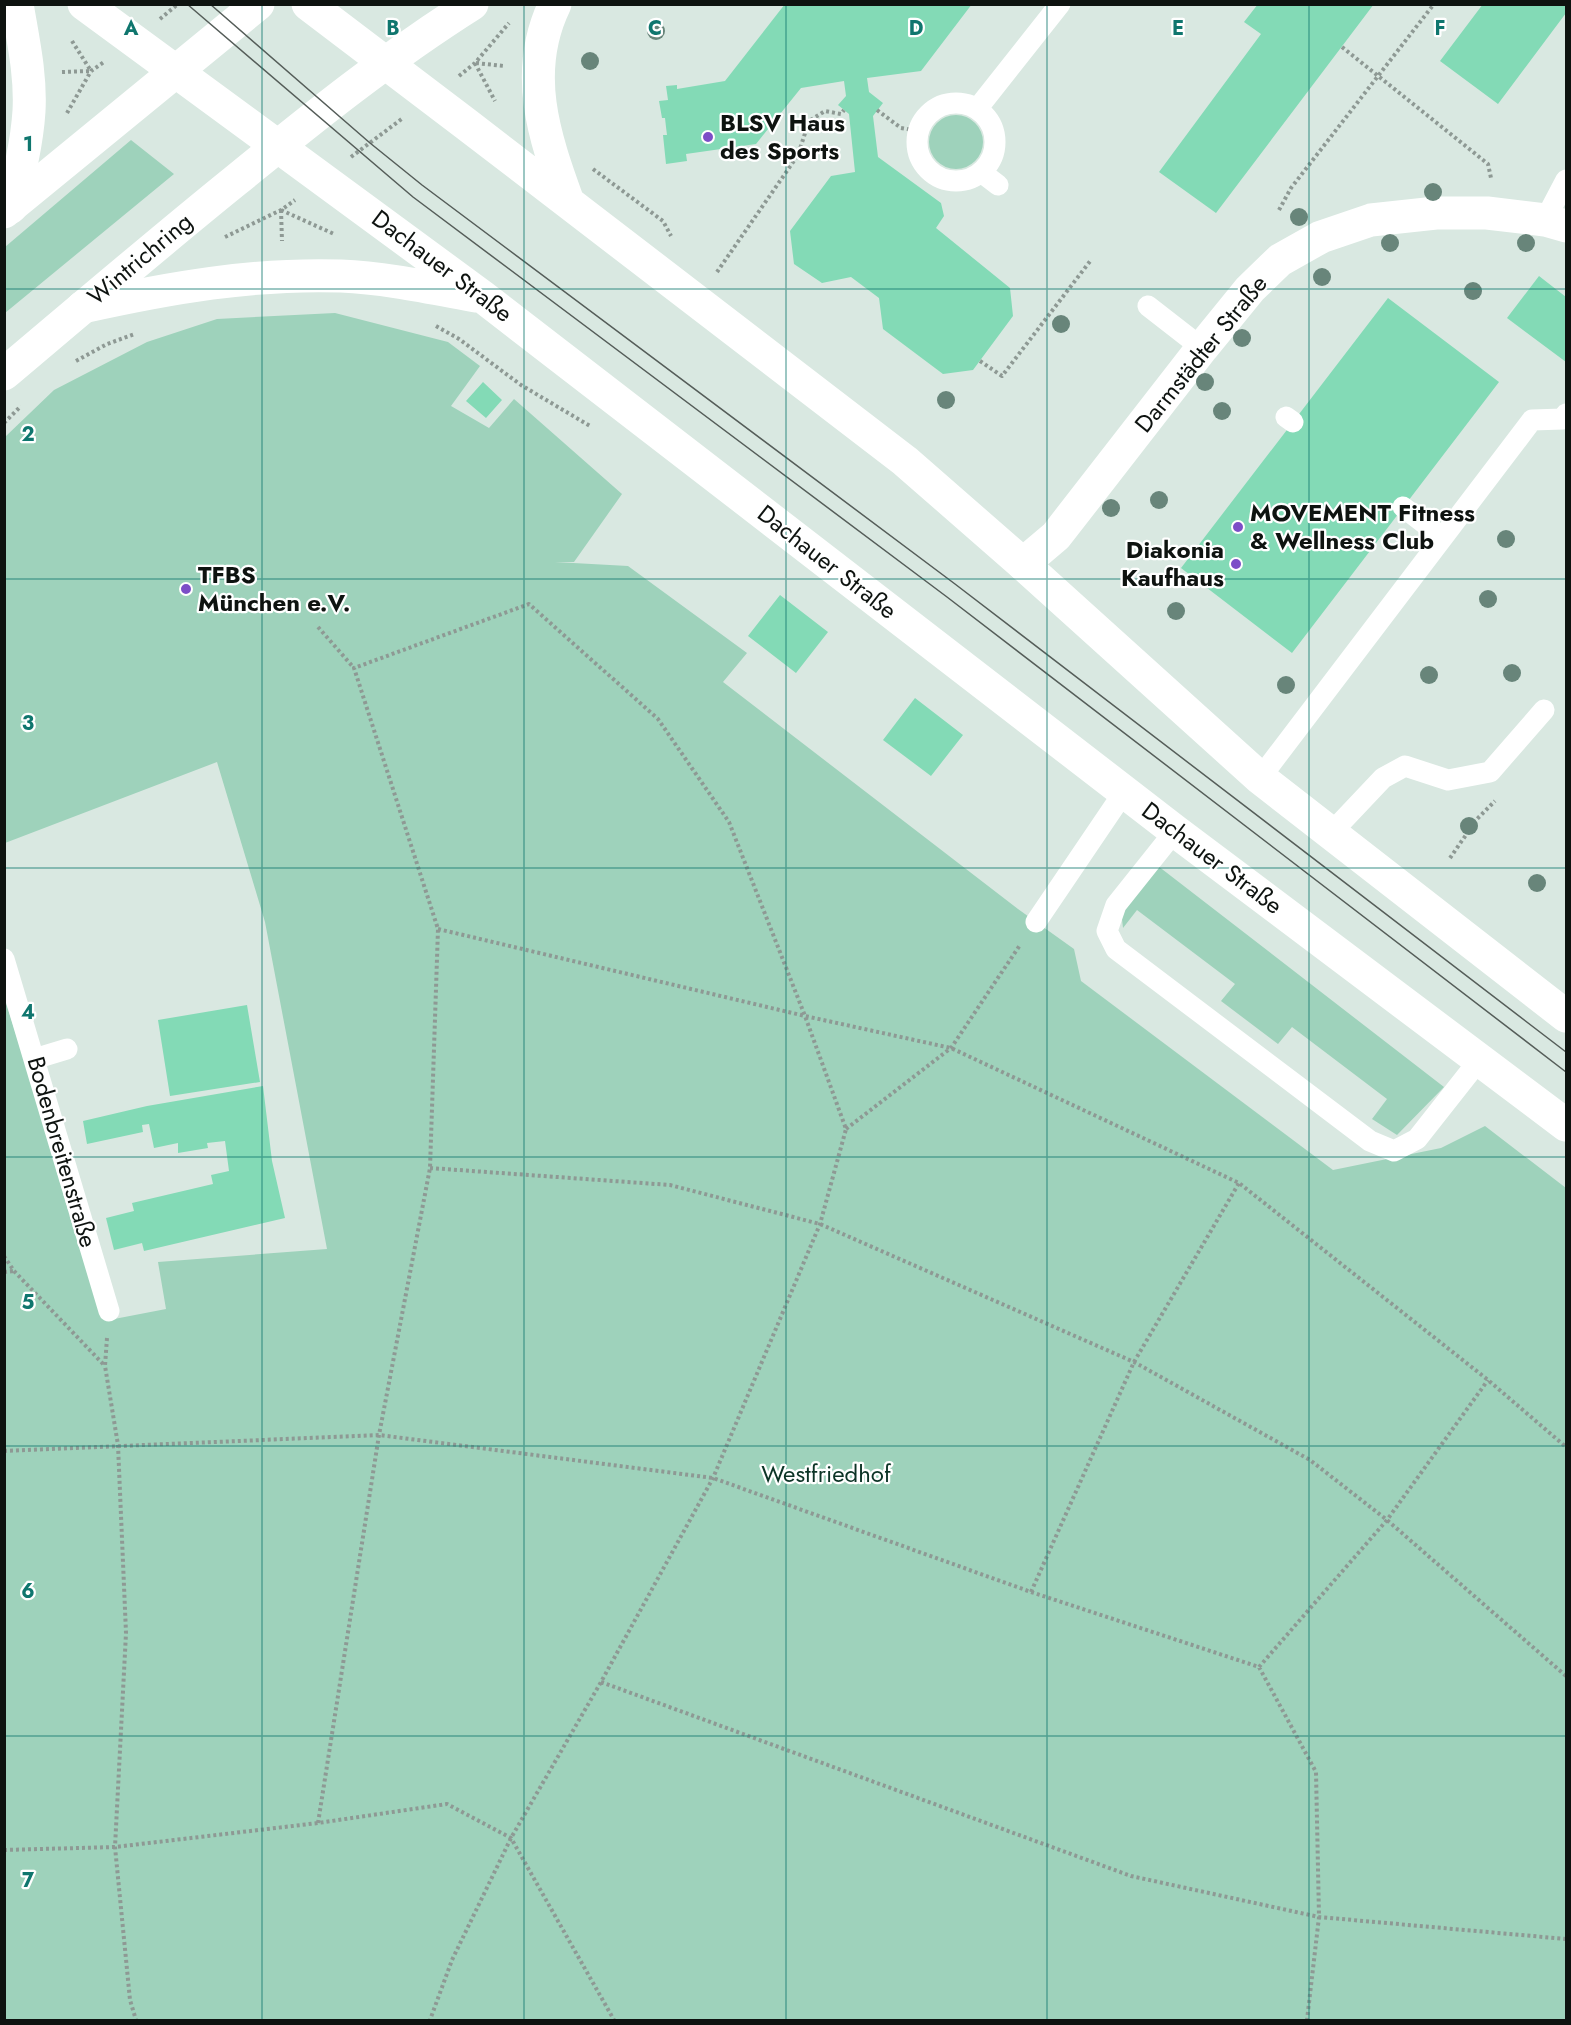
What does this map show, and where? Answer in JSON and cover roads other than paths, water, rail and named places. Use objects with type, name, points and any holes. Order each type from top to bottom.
[{"type":"main road","points":[[8,210],[23,156],[29,111],[28,72],[17,4]]},
{"type":"main road","name":"Dachauer Straße","points":[[84,4],[483,297],[1175,831],[1566,1125]]},
{"type":"main road","points":[[8,210],[258,4]]},
{"type":"main road","points":[[308,4],[905,461],[1260,777],[1566,1016]]},
{"type":"main road","name":"Wintrichring","points":[[4,374],[278,146],[385,62],[472,4]]},
{"type":"main road","points":[[555,4],[546,23],[537,68],[540,107],[548,148],[568,202]]},
{"type":"main road","name":"Darmstädter Straße","points":[[1023,564],[1056,536],[1202,348],[1250,289],[1280,260],[1321,237],[1371,220],[1436,213],[1487,213],[1556,223]]},
{"type":"main road","points":[[83,307],[190,285],[284,276],[343,276],[483,297]]},
{"type":"lane","points":[[977,109],[1060,4]]},
{"type":"lane","points":[[966,104],[977,109],[986,117],[995,140],[994,151],[989,162],[990,178],[958,181],[946,180],[934,175],[925,167],[916,143],[923,120],[942,105],[966,104]]},
{"type":"lane","points":[[1556,223],[1566,180]]},
{"type":"lane","points":[[1148,306],[1202,348]]},
{"type":"lane","points":[[1260,777],[1532,420],[1563,419],[1566,414]]},
{"type":"lane","points":[[1403,507],[1442,537]]},
{"type":"lane","points":[[1331,833],[1383,777],[1405,766],[1448,780],[1490,772],[1544,710]]},
{"type":"lane","points":[[1036,922],[1124,792]]},
{"type":"lane","points":[[1175,831],[1116,905],[1107,930],[1116,949],[1370,1141],[1394,1151],[1418,1139],[1480,1059]]},
{"type":"lane","name":"Bodenbreitenstraße","points":[[4,959],[109,1311]]},
{"type":"lane","points":[[34,1059],[67,1049]]},
{"type":"tram line","points":[[187,4],[413,197],[947,597],[1566,1072]]},
{"type":"tram line","points":[[210,4],[370,143],[422,185],[955,584],[1566,1052]]},
{"type":"place","name":"BLSV Haus des Sports","points":[[708,137]]},
{"type":"place","name":"MOVEMENT Fitness & Wellness Club","points":[[1238,527]]},
{"type":"place","name":"Diakonia Kaufhaus","points":[[1236,564]]},
{"type":"place","name":"TFBS München e.V.","points":[[186,589]]},
{"type":"park label","name":"Westfriedhof","points":[[826,1474]]}]
